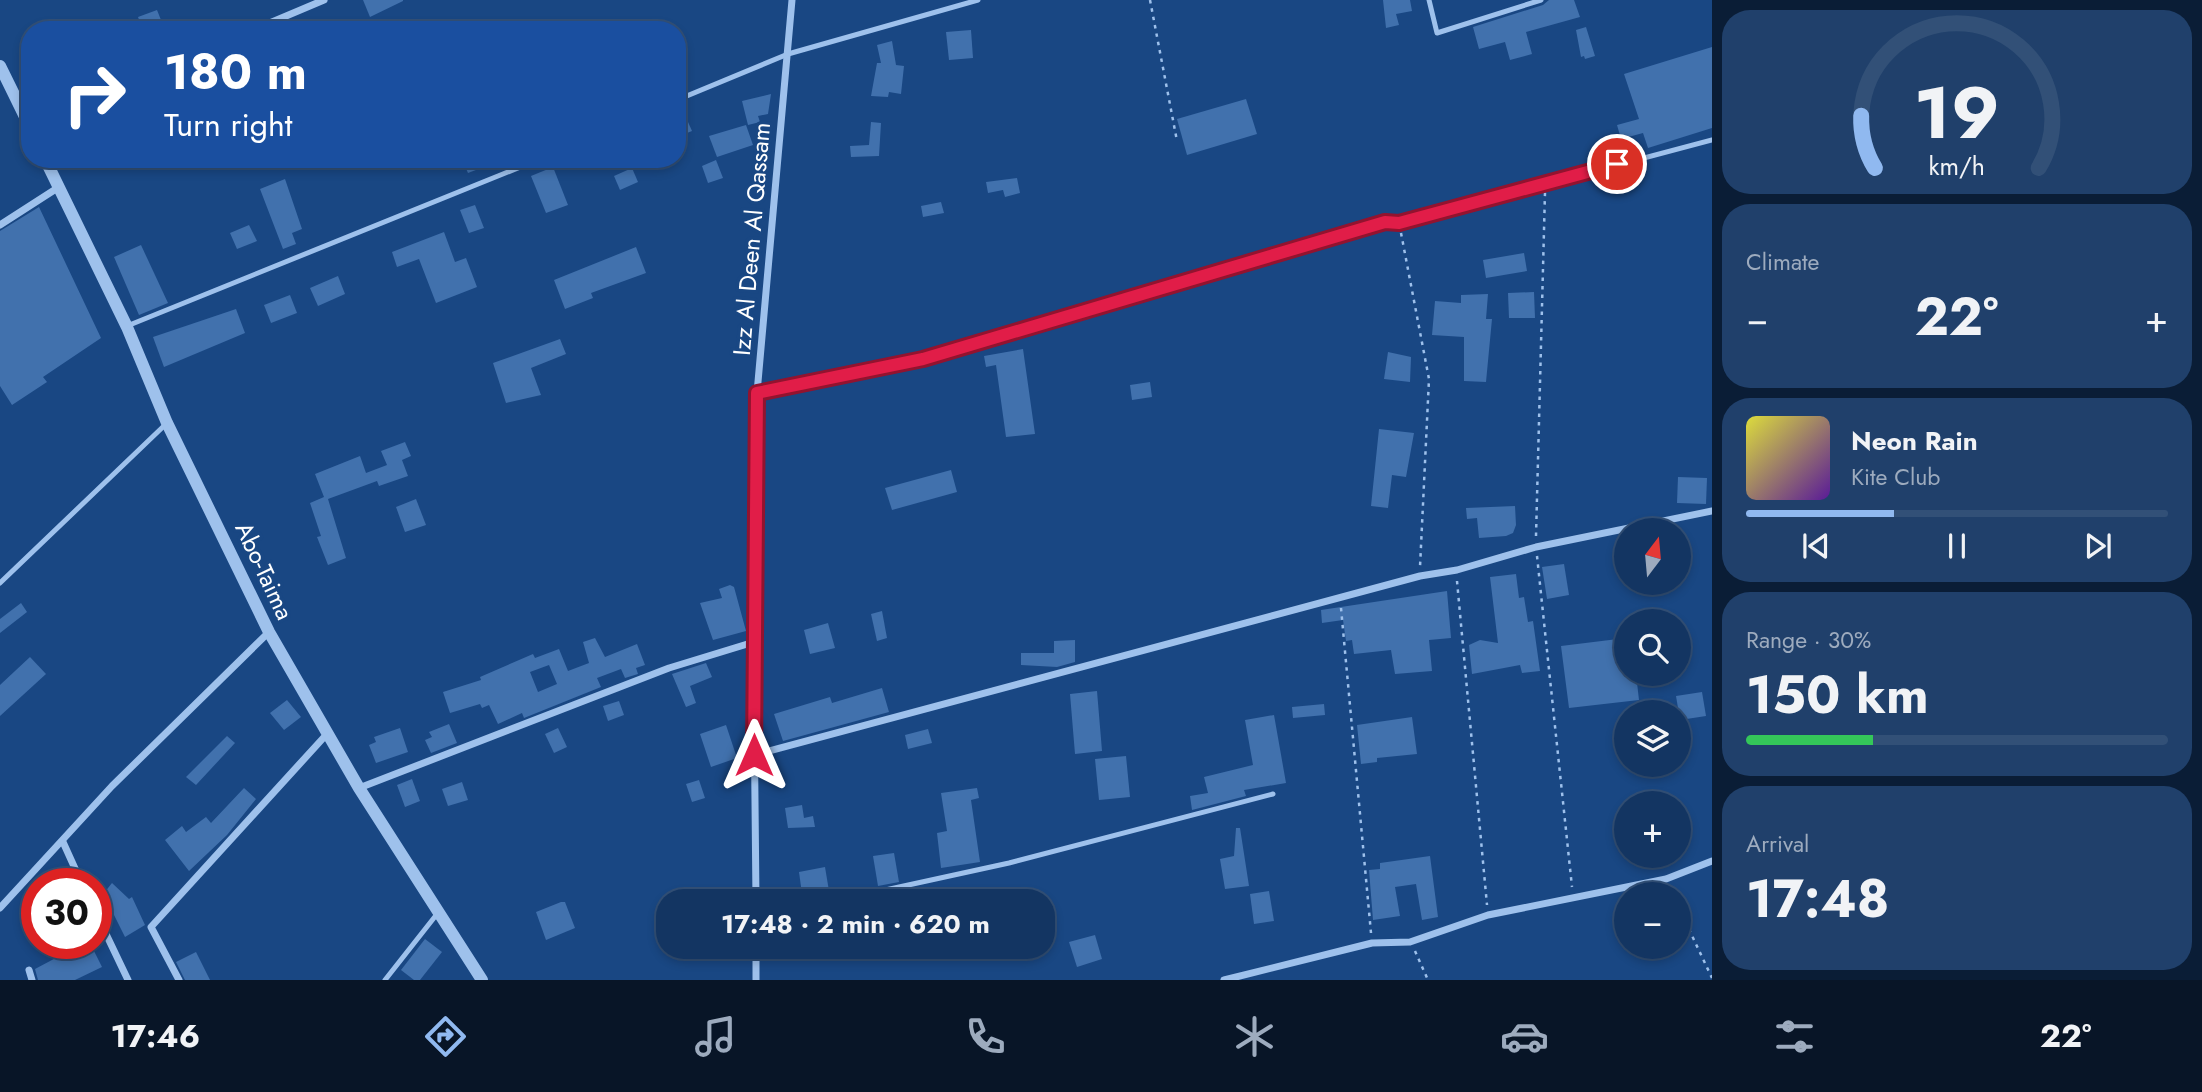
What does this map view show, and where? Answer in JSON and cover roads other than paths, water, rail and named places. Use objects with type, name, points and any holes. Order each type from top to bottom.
[{"type":"street","points":[[274,21],[324,0]]},
{"type":"street","name":"Izz Al Deen Al Qassam","points":[[756,889],[754,642],[757,393],[792,0]]},
{"type":"street","points":[[0,66],[21,109]]},
{"type":"street","name":"Abo-Taima","points":[[50,168],[127,327],[167,423],[269,632],[326,735],[482,980]]},
{"type":"street","points":[[0,225],[59,187]]},
{"type":"street","points":[[754,755],[1420,576],[1457,570],[1536,547],[1712,511]]},
{"type":"street","points":[[0,908],[112,786],[269,632]]},
{"type":"street","points":[[359,788],[669,668],[754,642]]},
{"type":"street","points":[[179,980],[151,927],[326,735]]},
{"type":"street","points":[[63,842],[75,868]]},
{"type":"street","points":[[1224,980],[1372,943],[1410,942],[1488,915],[1666,879],[1712,861]]},
{"type":"street","points":[[112,946],[128,980]]},
{"type":"street","points":[[755,980],[756,959]]},
{"type":"street","points":[[29,970],[32,980]]},
{"type":"lane","points":[[686,96],[788,54],[978,0]]},
{"type":"lane","points":[[1429,0],[1437,33],[1541,0]]},
{"type":"lane","points":[[757,393],[923,359],[1385,222],[1399,223],[1712,140]]},
{"type":"lane","points":[[127,327],[518,168]]},
{"type":"lane","points":[[0,583],[167,423]]},
{"type":"lane","points":[[890,889],[1009,863],[1273,794]]},
{"type":"lane","points":[[385,980],[438,914]]}]
